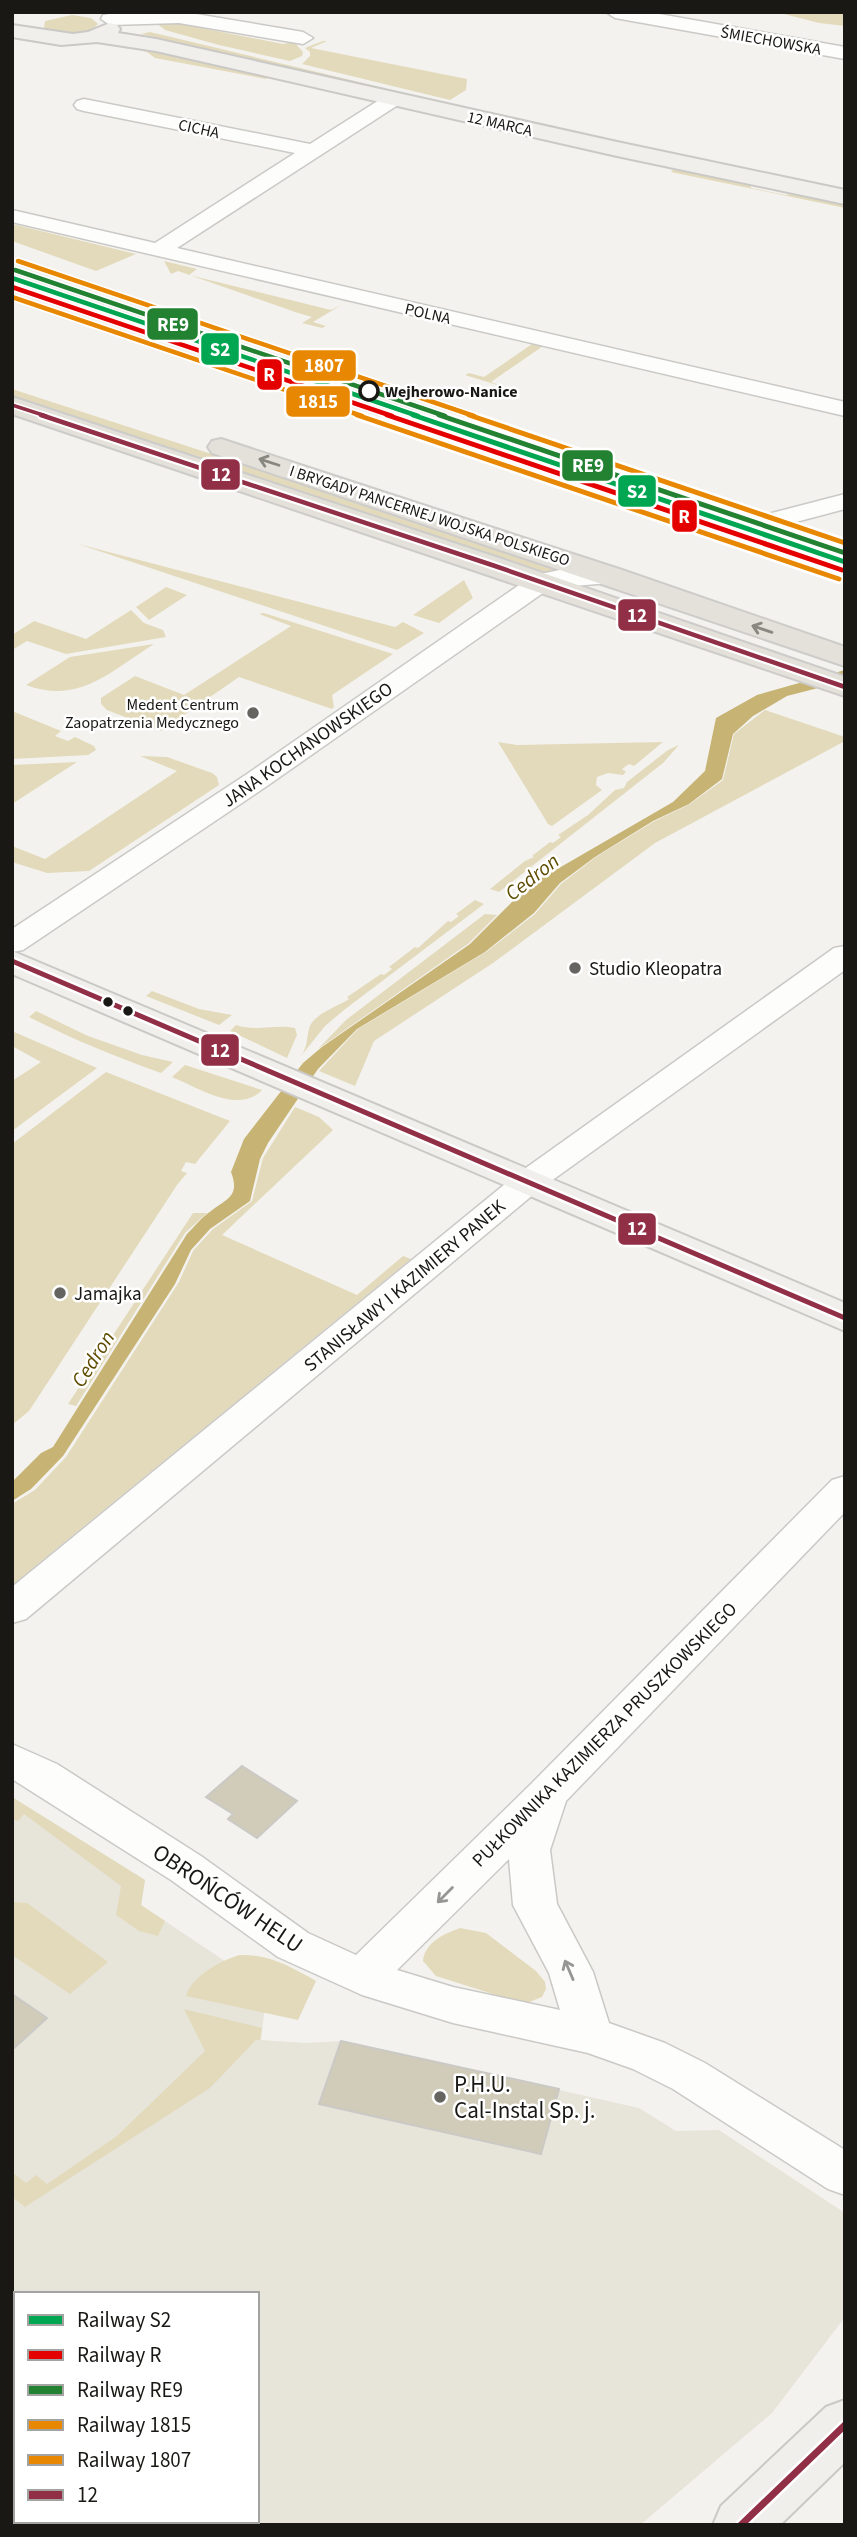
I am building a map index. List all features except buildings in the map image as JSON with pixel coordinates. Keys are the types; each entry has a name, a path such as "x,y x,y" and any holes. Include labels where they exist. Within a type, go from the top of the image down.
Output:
{"main road":[{"name":"I BRYGADY PANCERNEJ WOJSKA POLSKIEGO","path":"12,381 185,435 612,576 836,654"},
{"name":"I BRYGADY PANCERNEJ WOJSKA POLSKIEGO","path":"12,405 845,687"}],"street":[{"name":"ŚMIECHOWSKA","path":"615,12 653,16 845,53"},
{"path":"102,24 143,16 179,17 303,38"},
{"name":"12 MARCA","path":"26,25 57,40 102,24 156,45 845,197"},
{"path":"159,250 394,99"},
{"name":"CICHA","path":"84,105 314,151"},
{"name":"POLNA","path":"12,216 845,409"},
{"path":"777,519 845,501"},
{"name":"JANA KOCHANOWSKIEGO","path":"12,943 257,780 541,582 564,577 612,576"},
{"name":"STANISŁAWY I KAZIMIERY PANEK","path":"12,1609 528,1182 845,955"},
{"path":"12,961 845,1318"},
{"name":"PUŁKOWNIKA KAZIMIERZA PRUSZKOWSKIEGO","path":"362,1977 546,1795 845,1489"},
{"name":"OBROŃCÓW HELU","path":"27,1767 186,1868 293,1945 362,1977 453,2005 590,2035 649,2056 689,2076 845,2175"},
{"path":"546,1795 529,1850 535,1905 571,1972 590,2035"},
{"path":"741,2525 845,2425"}],"shaded area":[{"path":"776,12 845,12 845,26 819,23"},
{"path":"72,15 91,18 98,24 87,32 72,35 44,28 45,21"},
{"path":"151,19 196,23 191,26 283,44 294,42 303,52 302,56 290,61 165,30"},
{"path":"150,32 384,88 381,90 141,34"},
{"path":"327,41 311,48 467,79 466,90 450,100 302,64 310,56 310,52 305,48"},
{"path":"120,45 163,51 270,77 266,79 155,58 147,52"},
{"path":"675,168 751,184 751,188 786,195 793,193 845,204 845,208 671,172"},
{"path":"12,224 136,254 96,271 12,241"},
{"path":"164,261 197,269 189,275 178,271 171,274"},
{"path":"12,267 845,548 845,566 12,281"},
{"path":"190,275 331,310 343,304 313,322 326,326 322,328 302,323 312,317"},
{"path":"535,342 546,344 491,382 504,387 465,375 469,373 484,377"},
{"path":"12,389 565,569 543,574 12,399"},
{"path":"78,544 395,627 403,622 424,633 397,650"},
{"path":"464,580 473,598 439,623 413,615"},
{"path":"166,587 187,595 149,620 136,607"},
{"path":"131,610 144,623 163,630 166,637 66,654 27,641 12,650 12,635 34,621 86,639"},
{"path":"264,613 393,654 332,695 332,709 239,677 161,731 107,710 101,704 101,698 135,676 184,695 291,626 259,614"},
{"path":"154,644 109,674 78,688 62,691 26,685 70,657"},
{"path":"845,670 845,681 787,696 753,716 733,734 722,779 689,804 653,821 595,857 560,883 534,913 485,952 357,1029 318,1069 268,1143 260,1159 250,1201 210,1229 191,1250 175,1284 63,1456 31,1489 12,1501 12,1482 41,1453 53,1447 187,1234 231,1196 234,1186 231,1172 244,1139 303,1063 470,944 528,886 673,802 705,771 716,718 757,695"},
{"path":"765,710 845,737 845,741 655,843 493,963 374,1041 355,1086 319,1071 358,1029 486,952 535,914 561,884 596,857 653,822 690,804 723,780 734,734"},
{"path":"12,711 61,731 55,736 68,741 75,737 94,746 96,750 88,755 12,759"},
{"path":"498,742 517,745 663,742 634,766 629,764 622,769 626,772 623,775 608,773 597,777 596,785 602,790 552,826 548,824"},
{"path":"679,745 663,763 499,892 490,889 550,842 553,843 561,837 558,835 588,815 615,790 624,788 627,782 668,750"},
{"path":"140,756 167,757 212,773 217,777 219,785 89,871 47,873 12,862 12,846 45,859 177,771"},
{"path":"77,762 12,804 12,765"},
{"path":"475,900 484,904 344,1010 325,1026 301,1056 315,1019 349,999 347,997 381,974 384,975 392,969 389,967 415,947 418,948"},
{"path":"485,914 497,915 469,943 318,1049 346,1020"},
{"path":"152,991 199,1009 232,1015 219,1025 146,996"},
{"path":"36,1011 88,1036 142,1055 173,1062 161,1073 144,1067 29,1017"},
{"path":"236,1025 251,1028 295,1028 297,1035 287,1058 230,1031"},
{"path":"12,1031 97,1068 12,1131 12,1081 41,1062 12,1046"},
{"path":"185,1065 262,1090 253,1097 242,1100 218,1097 172,1077"},
{"name":"Jamajka","path":"106,1072 230,1121 195,1164 186,1162 181,1171 187,1173 29,1411 12,1425 12,1144"},
{"path":"295,1107 319,1117 333,1130 222,1235 357,1295 403,1256 411,1259 12,1585 12,1504 35,1490 66,1457 179,1282 193,1251 213,1229 252,1201 263,1158"},
{"path":"193,1213 207,1213 185,1233 76,1406 68,1404"},
{"path":"12,1797 145,1880 141,1905 267,1989 261,2040 306,2043 341,2041 639,2108 676,2131 719,2130 845,2213 845,2317 772,2413 640,2525 12,2525"},
{"path":"12,1797 145,1880 141,1905 165,1921 158,1936 139,1931 116,1915 121,1886 24,1814 18,1821 12,1819"},
{"path":"12,1902 27,1903 108,1962 70,1994 12,1955"},
{"path":"460,1928 486,1933 536,1971 545,1982 546,1989 542,1997 524,2004 436,1976 423,1961 427,1949 436,1940"},
{"path":"240,1955 270,1959 316,1981 298,2020 186,1996 200,1976 224,1961"},
{"path":"184,2009 262,2028 260,2040 256,2040 210,2088 25,2207 12,2197 12,2172 26,2183 36,2175 47,2184 117,2136 205,2051"}],"rail line":[{"name":"1807","path":"18,261 845,543"},
{"name":"RE9","path":"15,270 845,553"},
{"name":"S2","path":"12,278 845,562"},
{"name":"R","path":"12,287 842,570"},
{"name":"1815","path":"12,297 839,579"}],"transit line":[{"name":"12","path":"12,405 492,565 845,687"},
{"name":"12","path":"12,961 845,1318"},
{"name":"12","path":"741,2525 845,2425"}],"place":[{"name":"Wejherowo-Nanice","path":"369,391"},
{"name":"Medent Centrum Zaopatrzenia Medycznego","path":"253,713"},
{"name":"Studio Kleopatra","path":"575,968"},
{"name":"Jamajka","path":"60,1293"},
{"name":"P.H.U. Cal-Instal Sp. j.","path":"440,2097"}],"water label":[{"name":"Cedron","path":"532,877"},
{"name":"Cedron","path":"93,1359"}]}
